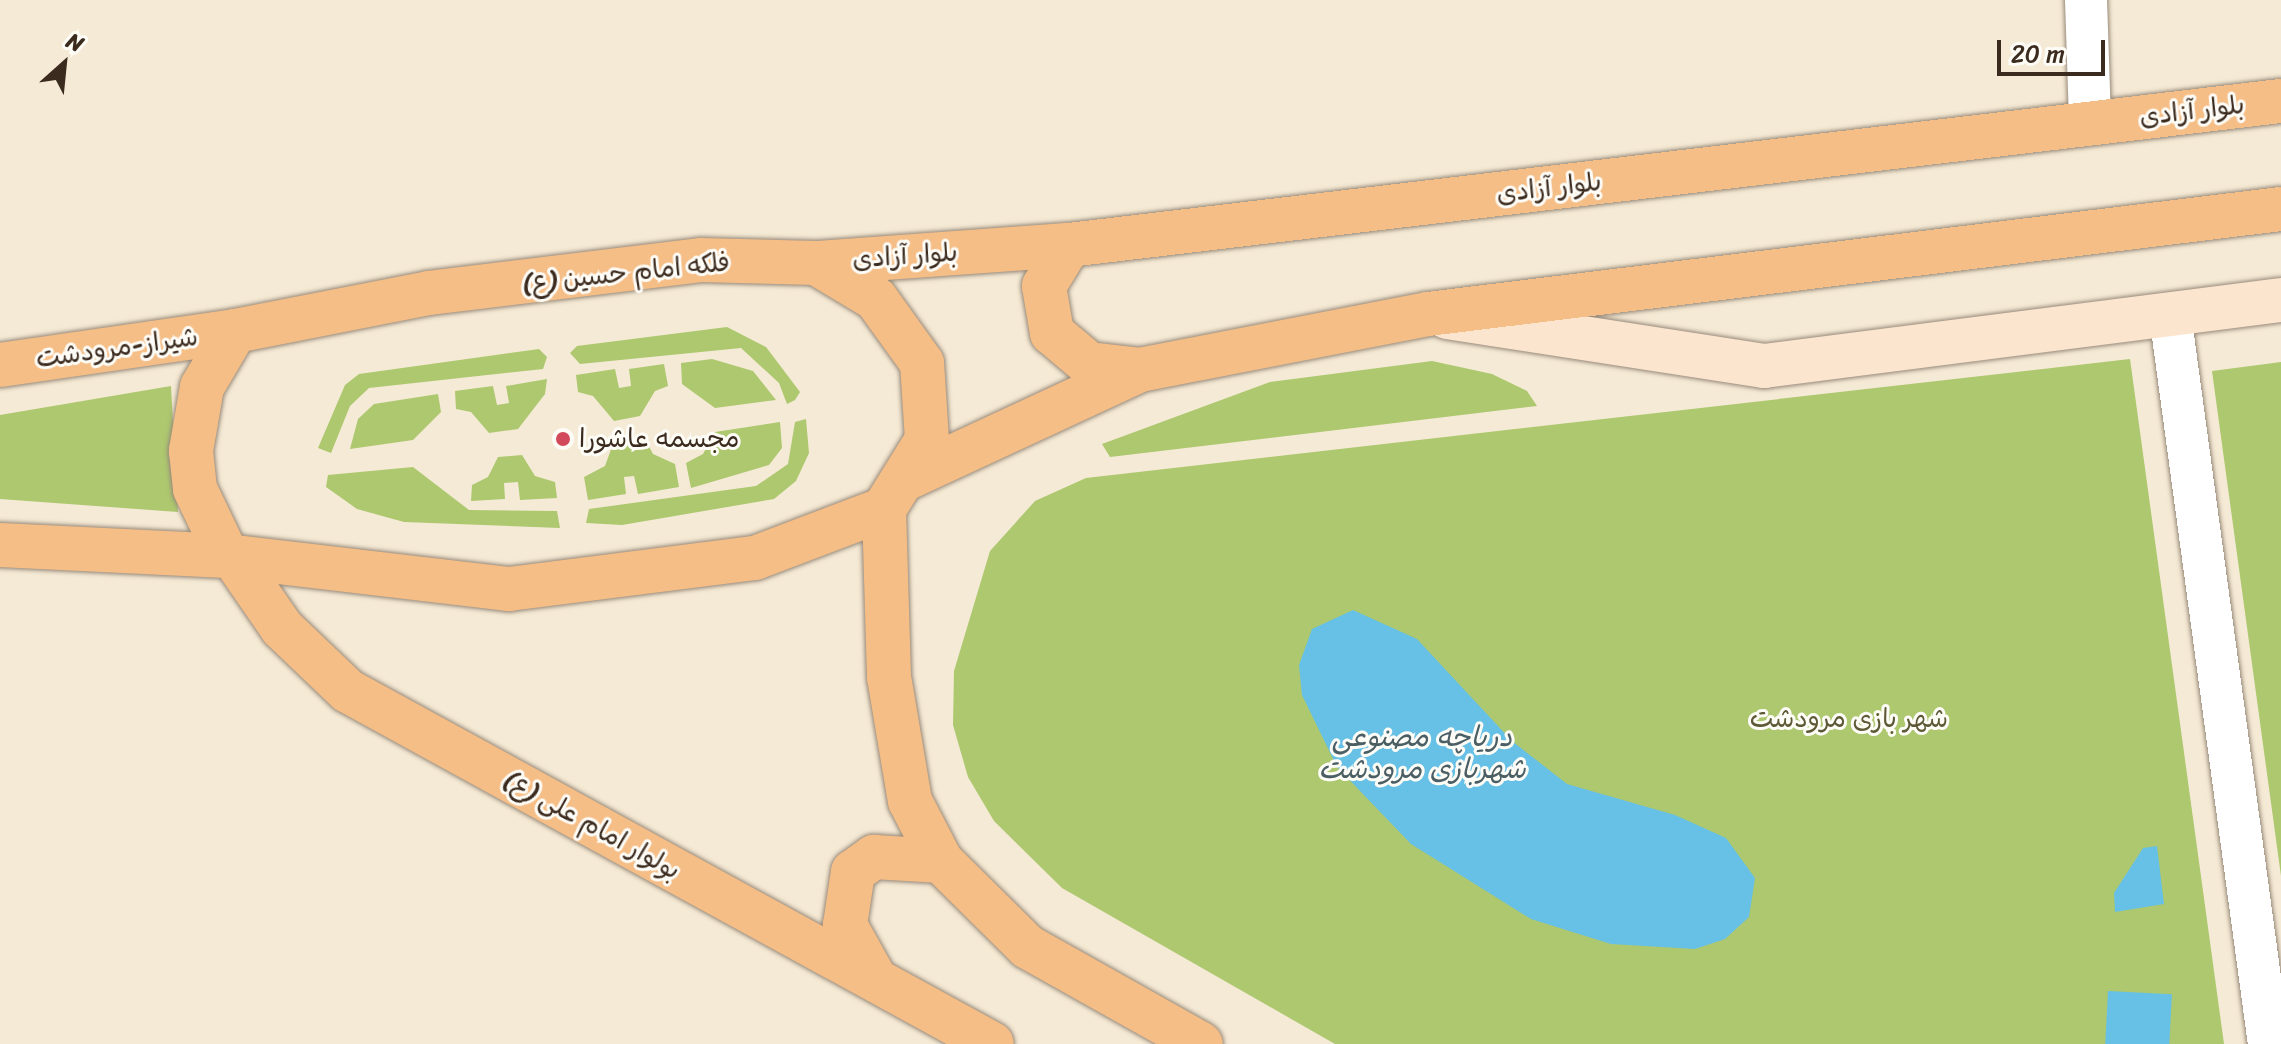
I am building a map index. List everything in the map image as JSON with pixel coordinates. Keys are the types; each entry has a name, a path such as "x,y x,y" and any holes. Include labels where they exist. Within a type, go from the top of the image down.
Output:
{"main road":[{"name":"بلوار آزادی","path":"816,263 1069,245 2281,101"},
{"path":"0,545 230,557 509,589 755,558 894,494 1140,370 1428,314 2281,209"},
{"path":"1069,245 1044,286 1052,333 1089,364 1140,370"},
{"name":"فلکه امام حسین (ع)","path":"235,331 429,293 701,260 816,263 876,299 922,363 927,440 894,494"},
{"path":"1428,314 1764,366 2281,300"},
{"path":"230,557 195,489 191,451 202,387 235,331"},
{"name":"شیراز-مرودشت","path":"0,365 235,331"},
{"path":"894,494 889,677 910,801 941,861 1028,947 1201,1044"},
{"name":"بولوار امام علی (ع)","path":"230,557 282,628 348,691 992,1044"},
{"path":"875,979 845,925 853,872 874,857 941,861"}],"street":[{"path":"2086,0 2090,123"},
{"path":"2170,314 2269,1044"}],"green space":[{"path":"727,327 766,347 800,392 795,400 787,404 779,383 741,348 580,364 570,353 577,346"},
{"path":"539,349 547,357 543,369 369,388 350,406 331,453 318,448 345,385 359,374"},
{"path":"712,359 753,371 776,400 715,408 682,384 681,363"},
{"name":"شهر بازی مرودشت","path":"2130,359 2224,1044 1335,1044 1062,888 994,821 968,777 953,725 954,671 990,551 1035,501 1086,478"},
{"path":"1432,361 1492,374 1527,391 1537,406 1110,457 1102,444 1270,382"},
{"path":"2281,362 2281,876 2212,371"},
{"path":"664,364 668,386 655,391 640,416 614,421 593,396 578,392 576,375 615,369 619,388 631,386 629,369"},
{"path":"547,379 545,394 518,429 489,433 471,412 456,409 455,391 493,386 497,405 509,403 506,386"},
{"path":"171,386 178,512 0,499 0,415"},
{"path":"438,394 441,412 413,440 350,449 358,419 374,404"},
{"path":"806,419 809,453 796,481 774,499 622,525 586,523 589,509 756,486 788,464 795,422"},
{"path":"780,422 782,448 769,465 691,488 686,463 703,454 715,432"},
{"path":"645,439 653,454 675,464 679,487 638,494 634,476 624,477 626,494 588,500 584,477 605,466 613,444"},
{"path":"522,455 535,476 555,482 557,498 520,500 518,482 504,483 505,499 471,501 472,485 488,477 498,457"},
{"path":"413,467 469,510 557,511 560,528 404,522 357,509 326,487 328,475"}],"water":[{"name":"دریاچه مصنوعی شهربازی مرودشت","path":"1353,610 1417,639 1512,741 1567,784 1675,815 1726,838 1755,878 1749,917 1725,939 1695,949 1611,944 1531,919 1411,844 1337,767 1302,695 1299,665 1312,629"},
{"path":"2157,846 2164,904 2115,912 2114,893 2143,848"},
{"path":"2108,991 2172,994 2169,1044 2105,1044"}],"place":[{"name":"مجسمه عاشورا","path":"563,439"}]}
